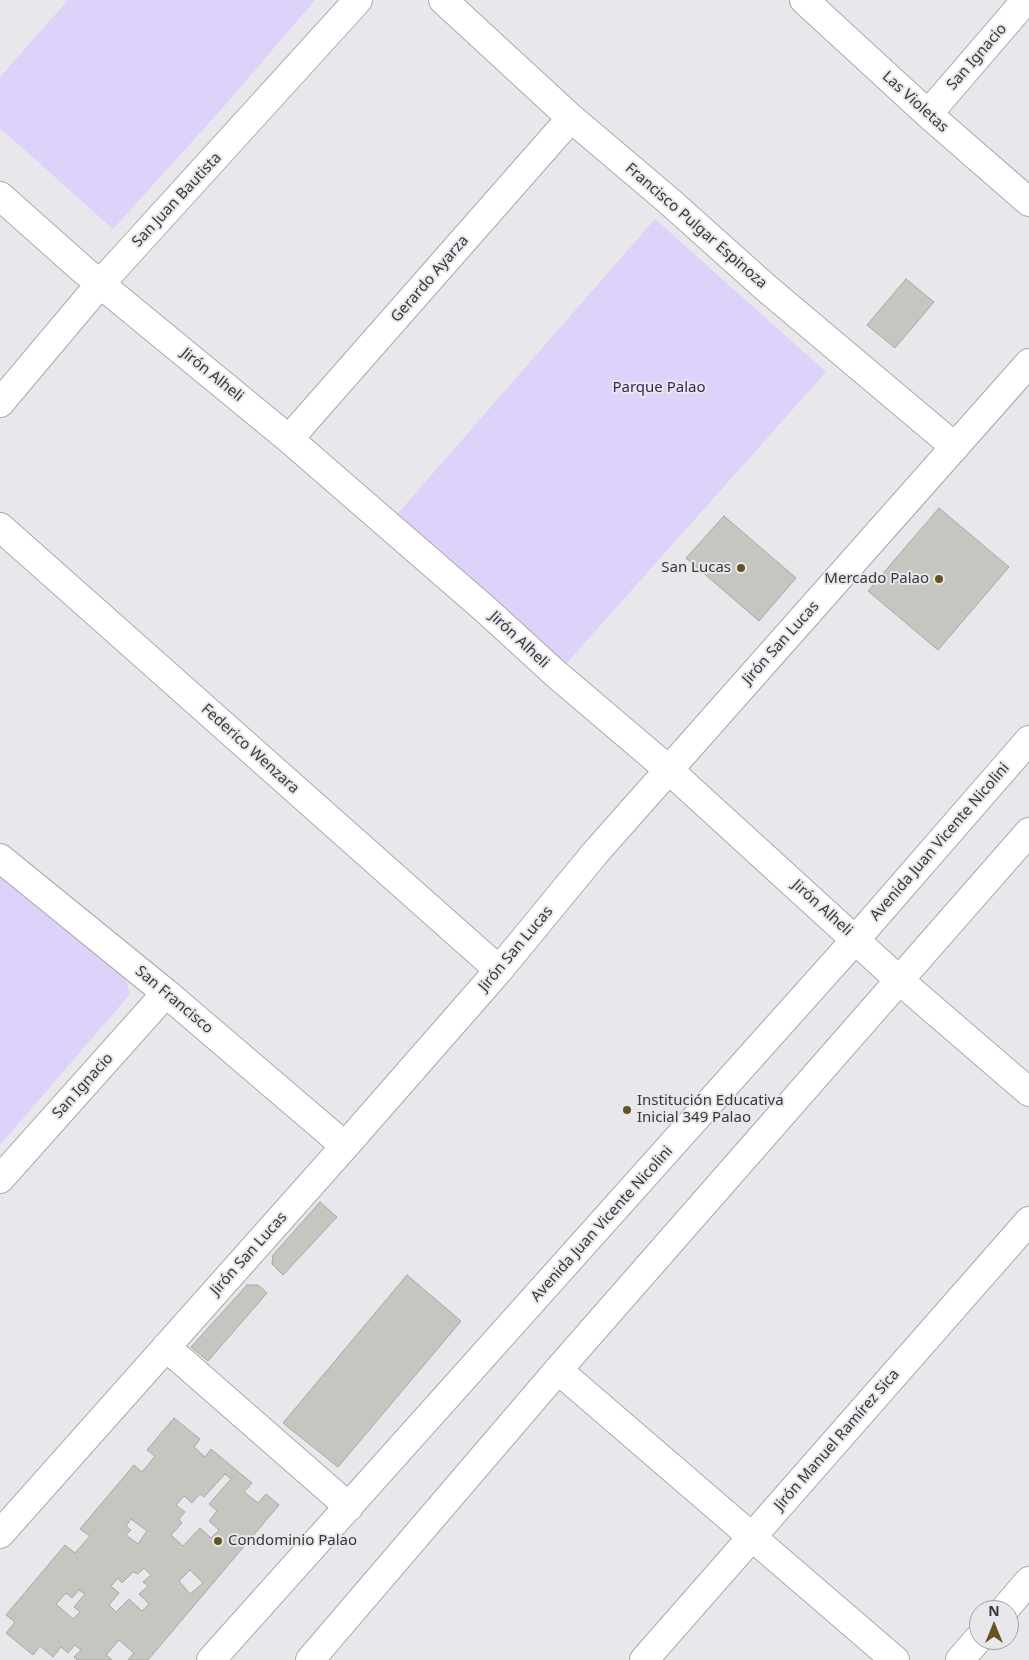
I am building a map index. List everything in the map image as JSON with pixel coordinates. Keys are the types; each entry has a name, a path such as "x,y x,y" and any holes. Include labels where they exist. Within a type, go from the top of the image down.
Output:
{"street":[{"name":"San Juan Bautista","path":"0,403 100,284 358,0"},
{"name":"Francisco Pulgar Espinoza","path":"443,0 571,118 669,201 765,287 955,447"},
{"name":"Las Violetas","path":"804,0 928,114 1029,202"},
{"name":"San Ignacio","path":"928,114 1026,0"},
{"name":"Gerardo Ayarza","path":"289,439 571,118"},
{"name":"Jirón Alheli","path":"0,196 100,284 289,439 669,770 899,980 1029,1092"},
{"name":"Jirón San Lucas","path":"0,1534 345,1146 499,970 596,852 1029,363"},
{"name":"Federico Wenzara","path":"0,527 499,970"},
{"name":"Avenida Juan Vicente Nicolini","path":"211,1660 856,939 1029,740"},
{"path":"310,1660 558,1370 1029,832"},
{"name":"San Francisco","path":"0,858 166,992 345,1146"},
{"name":"San Ignacio","path":"0,1179 166,992"},
{"name":"Jirón Manuel Ramírez Sica","path":"644,1660 1029,1221"},
{"path":"166,1347 349,1507"},
{"path":"558,1370 895,1660"},
{"path":"1013,1600 1029,1581"},
{"path":"960,1660 969,1650"}],"green space":[{"path":"68,0 315,0 227,103 113,229 0,128 0,77"},
{"name":"Parque Palao","path":"655,219 826,372 564,666 393,519"},
{"path":"0,868 124,974 130,994 0,1145"}],"building":[{"path":"906,279 934,302 895,348 867,325"},
{"name":"Mercado Palao","path":"939,508 1009,567 938,650 868,591"},
{"name":"San Lucas","path":"724,516 796,578 759,621 686,558"},
{"path":"320,1202 337,1217 283,1275 272,1264 273,1255"},
{"path":"407,1275 461,1321 338,1467 283,1423"},
{"path":"247,1285 258,1285 267,1293 208,1361 191,1347"},
{"name":"Condominio Palao","path":"174,1418 200,1439 194,1447 205,1457 211,1449 252,1483 244,1492 258,1503 266,1494 279,1505 148,1660 128,1660 134,1653 119,1640 106,1655 112,1660 77,1660 74,1657 81,1650 75,1645 68,1653 61,1647 53,1657 40,1646 33,1655 6,1633 15,1622 6,1615 65,1545 75,1553 90,1536 80,1529 134,1465 142,1472 155,1456 147,1450","holes":["225,1474 231,1479 209,1504 217,1511 209,1521 219,1530 211,1538 200,1528 183,1546 171,1535 182,1523 179,1519 185,1512 176,1505 184,1496 192,1503 200,1494 204,1497","131,1519 147,1531 138,1544 126,1535 131,1530 126,1526","144,1568 151,1575 143,1582 148,1586 139,1594 149,1604 142,1611 129,1599 116,1612 109,1605 119,1593 111,1586 118,1578 122,1583 133,1572 138,1574","190,1570 203,1583 190,1594 179,1581","79,1590 85,1594 74,1607 80,1612 73,1619 56,1604 66,1593 72,1598"]}],"place":[{"name":"San Lucas","path":"741,568"},
{"name":"Mercado Palao","path":"939,579"},
{"name":"Institución Educativa Inicial 349 Palao","path":"627,1110"},
{"name":"Condominio Palao","path":"218,1541"}]}
